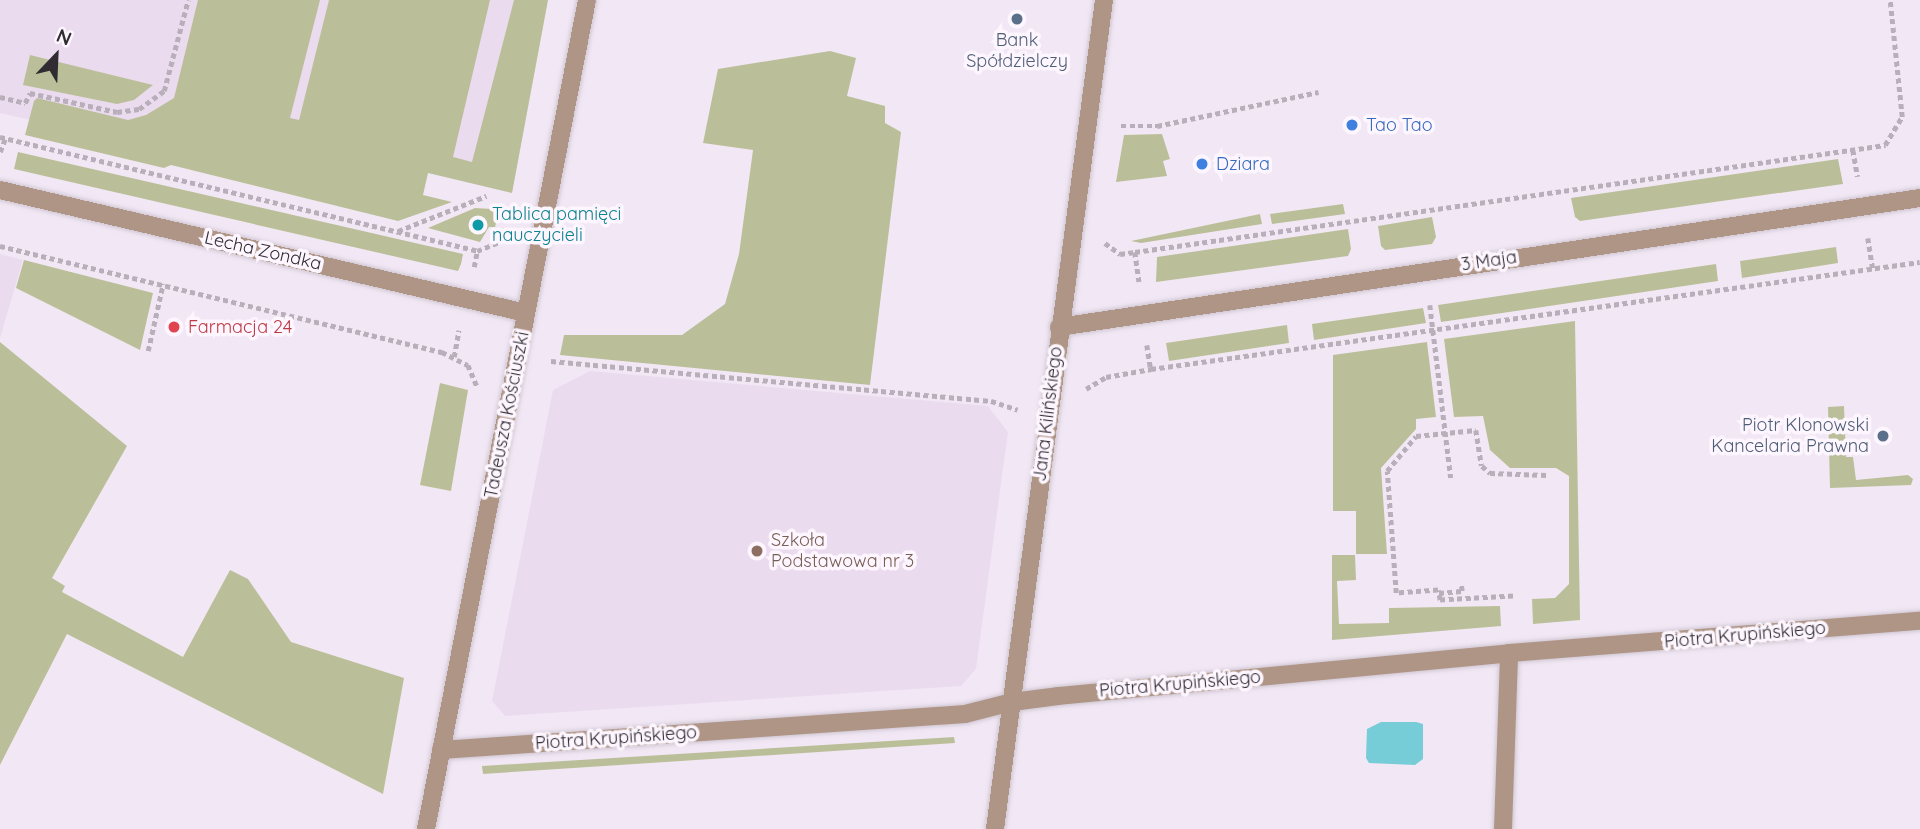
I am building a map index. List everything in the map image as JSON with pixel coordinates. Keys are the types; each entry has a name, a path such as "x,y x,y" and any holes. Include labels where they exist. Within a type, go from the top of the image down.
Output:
{"street":[{"name":"Tadeusza Kościuszki","path":"426,829 587,0"},
{"name":"Jana Kilińskiego","path":"995,829 1104,0"},
{"name":"Lecha Zondka","path":"0,190 526,313"},
{"name":"3 Maja","path":"1059,327 1920,198"},
{"name":"Piotra Krupińskiego","path":"441,750 965,714 1012,702 1509,653 1920,621"},
{"path":"1503,829 1509,653"}],"path":[{"path":"0,97 26,103 30,93 117,112 139,109 163,92 188,0"},
{"path":"1102,234 1106,245 1120,254 1885,145 1902,117 1890,0"},
{"path":"1118,113 1117,125 1157,126 1318,92"},
{"path":"0,152 3,138 477,251 499,242 509,230"},
{"path":"1853,150 1859,183"},
{"path":"398,231 486,196"},
{"path":"1867,230 1873,269"},
{"path":"0,246 442,352"},
{"path":"474,269 477,251"},
{"path":"1135,252 1140,287"},
{"path":"1106,377 1920,262"},
{"path":"148,351 163,285"},
{"path":"1429,300 1451,478"},
{"path":"454,357 460,326"},
{"path":"1146,334 1151,369"},
{"path":"550,360 991,401 1029,412"},
{"path":"1018,424 1020,411"},
{"path":"1461,585 1462,591 1396,593 1387,471 1416,436 1476,430 1482,466 1490,473 1547,475"},
{"path":"1439,593 1440,600 1513,596"}],"shaded area":[{"path":"0,0 548,0 512,193 342,151 332,190 0,113"},
{"path":"0,254 23,260 0,338"},
{"name":"Szkoła Podstawowa nr 3","path":"590,371 988,406 1008,432 976,669 961,686 505,716 492,701 553,390"}],"green space":[{"path":"198,0 320,0 290,118 299,120 329,0 490,0 453,157 472,162 514,0 548,0 512,193 428,173 423,195 452,202 398,221 171,165 164,168 25,135 37,98 128,120 146,115 174,98"},
{"path":"830,51 856,58 847,96 885,106 885,123 901,132 870,385 560,355 564,335 682,335 725,304 739,254 753,150 703,143 718,69"},
{"path":"30,55 153,85 134,100 117,104 23,85"},
{"path":"1162,134 1170,159 1163,161 1167,176 1116,182 1124,135"},
{"path":"18,152 463,254 461,264 458,271 14,169"},
{"path":"1838,159 1843,184 1580,221 1575,217 1571,198"},
{"path":"1343,204 1345,214 1272,224 1270,214"},
{"path":"475,208 492,209 498,216 495,227 489,227 480,242 428,228"},
{"path":"1260,214 1262,224 1141,243 1131,241"},
{"path":"1432,217 1436,237 1432,244 1385,250 1381,246 1378,226"},
{"path":"1348,229 1351,249 1348,256 1156,282 1157,257"},
{"path":"1836,247 1838,263 1742,278 1740,261"},
{"path":"24,260 153,293 140,350 16,288"},
{"path":"1716,264 1718,281 1441,322 1438,305"},
{"path":"1423,308 1426,323 1314,340 1312,324"},
{"path":"1575,321 1580,620 1533,624 1532,599 1555,598 1569,584 1569,476 1556,468 1510,468 1490,450 1483,416 1454,417 1444,339"},
{"path":"1287,325 1289,343 1169,361 1166,343"},
{"path":"0,342 127,446 52,578 65,586 62,592 183,657 230,570 248,579 291,642 404,678 383,794 67,634 0,765"},
{"path":"1427,342 1436,417 1416,419 1416,429 1381,468 1387,554 1356,554 1356,511 1333,511 1333,355"},
{"path":"440,383 468,390 451,491 420,485"},
{"path":"1844,406 1846,457 1853,457 1856,480 1908,475 1913,479 1911,485 1830,488 1828,407"},
{"path":"1332,555 1355,555 1356,580 1337,581 1339,624 1389,623 1389,608 1500,606 1501,626 1332,640"},
{"path":"954,737 955,743 483,774 482,766"}],"water":[{"path":"1381,722 1423,724 1423,759 1415,765 1369,763 1366,758 1367,729"}],"place":[{"name":"Bank Spółdzielczy","path":"1017,19"},
{"name":"Tao Tao","path":"1352,125"},
{"name":"Dziara","path":"1202,164"},
{"name":"Tablica pamięci nauczycieli","path":"478,225"},
{"name":"Farmacja 24","path":"174,327"},
{"name":"Piotr Klonowski Kancelaria Prawna","path":"1883,436"},
{"name":"Szkoła Podstawowa nr 3","path":"757,551"}]}
